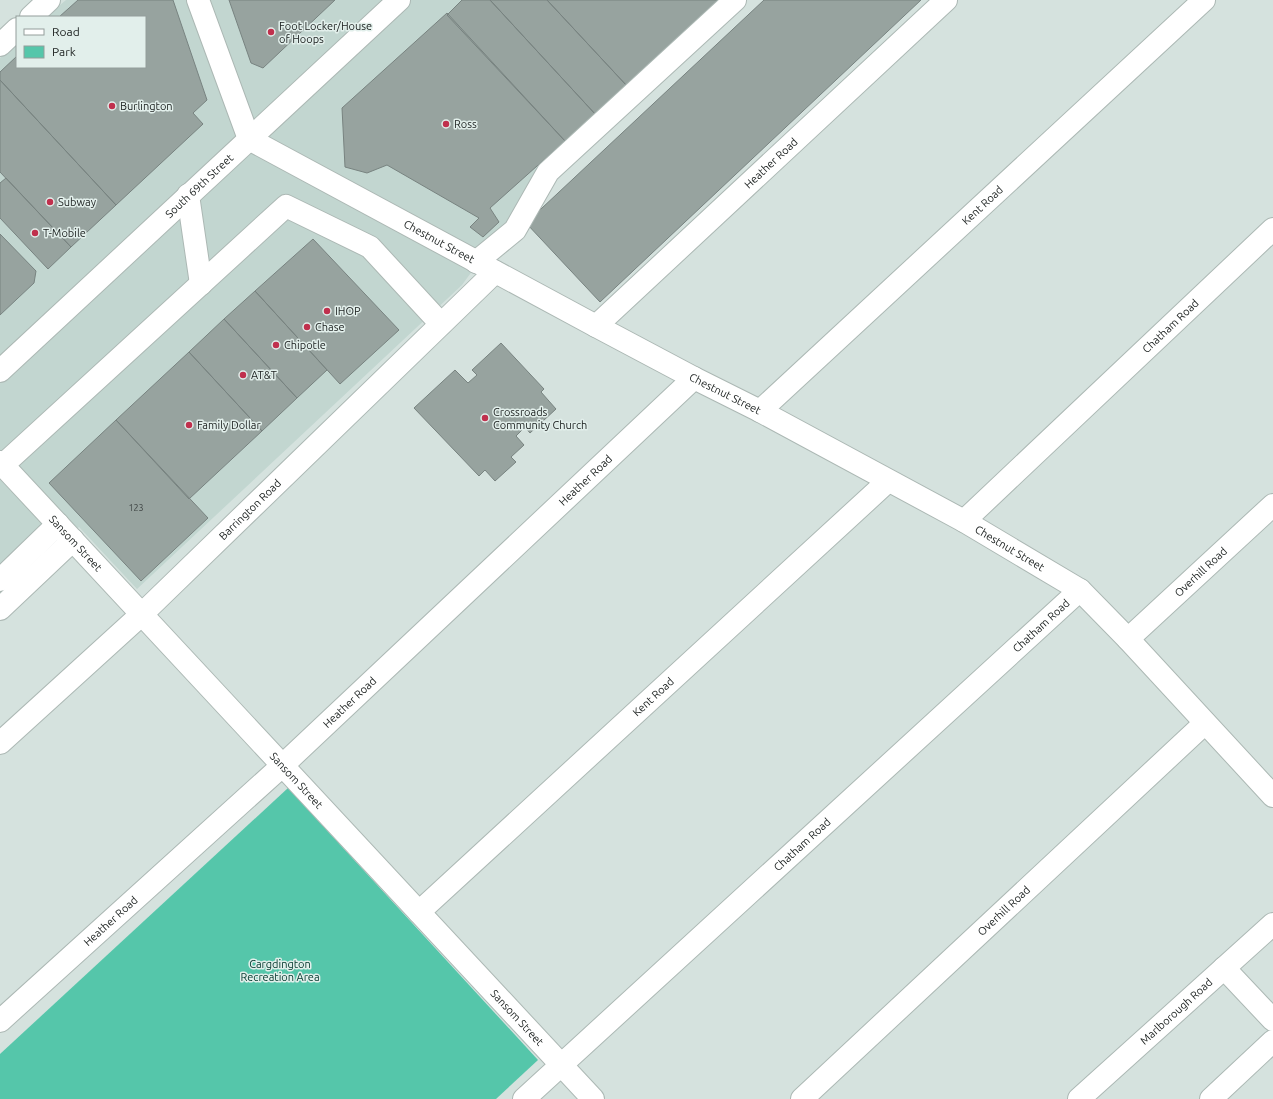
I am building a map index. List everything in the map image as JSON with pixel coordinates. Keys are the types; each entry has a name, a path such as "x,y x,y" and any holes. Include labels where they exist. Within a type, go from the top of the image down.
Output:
{"street":[{"path":"32,16 50,0"},
{"path":"198,0 249,139"},
{"name":"South 69th Street","path":"0,371 399,0"},
{"name":"Barrington Road","path":"0,743 142,614 441,324 515,230 548,172 736,0"},
{"name":"Heather Road","path":"596,326 946,0"},
{"name":"Kent Road","path":"760,410 1204,0"},
{"path":"0,45 16,30"},
{"name":"Chestnut Street","path":"249,139 694,378 760,410 964,521 1080,590 1128,639 1273,796"},
{"path":"188,195 201,284"},
{"path":"2,463 286,206 370,247 441,324"},
{"name":"Chatham Road","path":"964,521 1273,229"},
{"name":"Heather Road","path":"0,1022 283,766 694,378"},
{"name":"Sansom Street","path":"2,463 593,1099"},
{"name":"Kent Road","path":"419,912 888,481"},
{"name":"Overhill Road","path":"1128,639 1273,505"},
{"path":"0,580 58,524"},
{"path":"0,609 73,540"},
{"name":"Chatham Road","path":"524,1099 1080,590"},
{"name":"Overhill Road","path":"802,1099 1205,722"},
{"name":"Marlborough Road","path":"1079,1099 1273,924"},
{"path":"1224,968 1273,1020"},
{"path":"1211,1099 1273,1041"}],"shaded area":[{"path":"66,0 727,0 537,200 497,237 462,285 137,589 79,527 0,600 0,58 16,44 16,68 146,68 146,16 47,16"}],"green space":[{"name":"Cargdington Recreation Area","path":"288,788 538,1060 496,1099 0,1099 0,1054"}],"building":[{"name":"Burlington","path":"78,0 173,0 207,100 193,113 203,124 116,205 0,80 0,72 16,57 16,68 146,68 146,16 60,16"},
{"name":"Foot Locker/House of Hoops","path":"229,0 335,0 263,68 251,63"},
{"path":"462,0 490,0 596,115 565,141 447,15"},
{"path":"490,0 547,0 627,86 596,115"},
{"path":"547,0 719,0 627,86"},
{"path":"764,0 921,0 600,302 526,223"},
{"name":"Ross","path":"447,13 565,141 490,208 499,222 483,237 470,227 479,218 387,165 367,173 345,167 342,108"},
{"path":"0,80 116,205 71,247 0,172"},
{"name":"T-Mobile","path":"6,178 71,247 48,269 0,218 0,183"},
{"path":"0,234 36,271 34,283 0,315"},
{"name":"IHOP","path":"313,239 399,330 340,384 255,291"},
{"name":"Chipotle","path":"255,291 327,370 297,398 224,319"},
{"name":"AT&T","path":"224,319 297,398 262,431 189,352"},
{"name":"Crossroads Community Church","path":"501,343 544,389 541,392 556,409 530,433 525,427 516,436 524,445 511,457 516,462 495,481 485,470 479,476 414,408 455,370 468,383 477,375 472,370"},
{"name":"Family Dollar","path":"189,352 262,431 189,499 116,420"},
{"path":"116,420 208,518 141,581 49,483"}],"place":[{"name":"Foot Locker/House of Hoops","path":"271,32"},
{"name":"Burlington","path":"112,106"},
{"name":"Ross","path":"446,124"},
{"name":"Subway","path":"50,202"},
{"name":"T-Mobile","path":"35,233"},
{"name":"IHOP","path":"327,311"},
{"name":"Chase","path":"307,327"},
{"name":"Chipotle","path":"276,345"},
{"name":"AT&T","path":"243,375"},
{"name":"Crossroads Community Church","path":"485,418"},
{"name":"Family Dollar","path":"189,425"}]}
